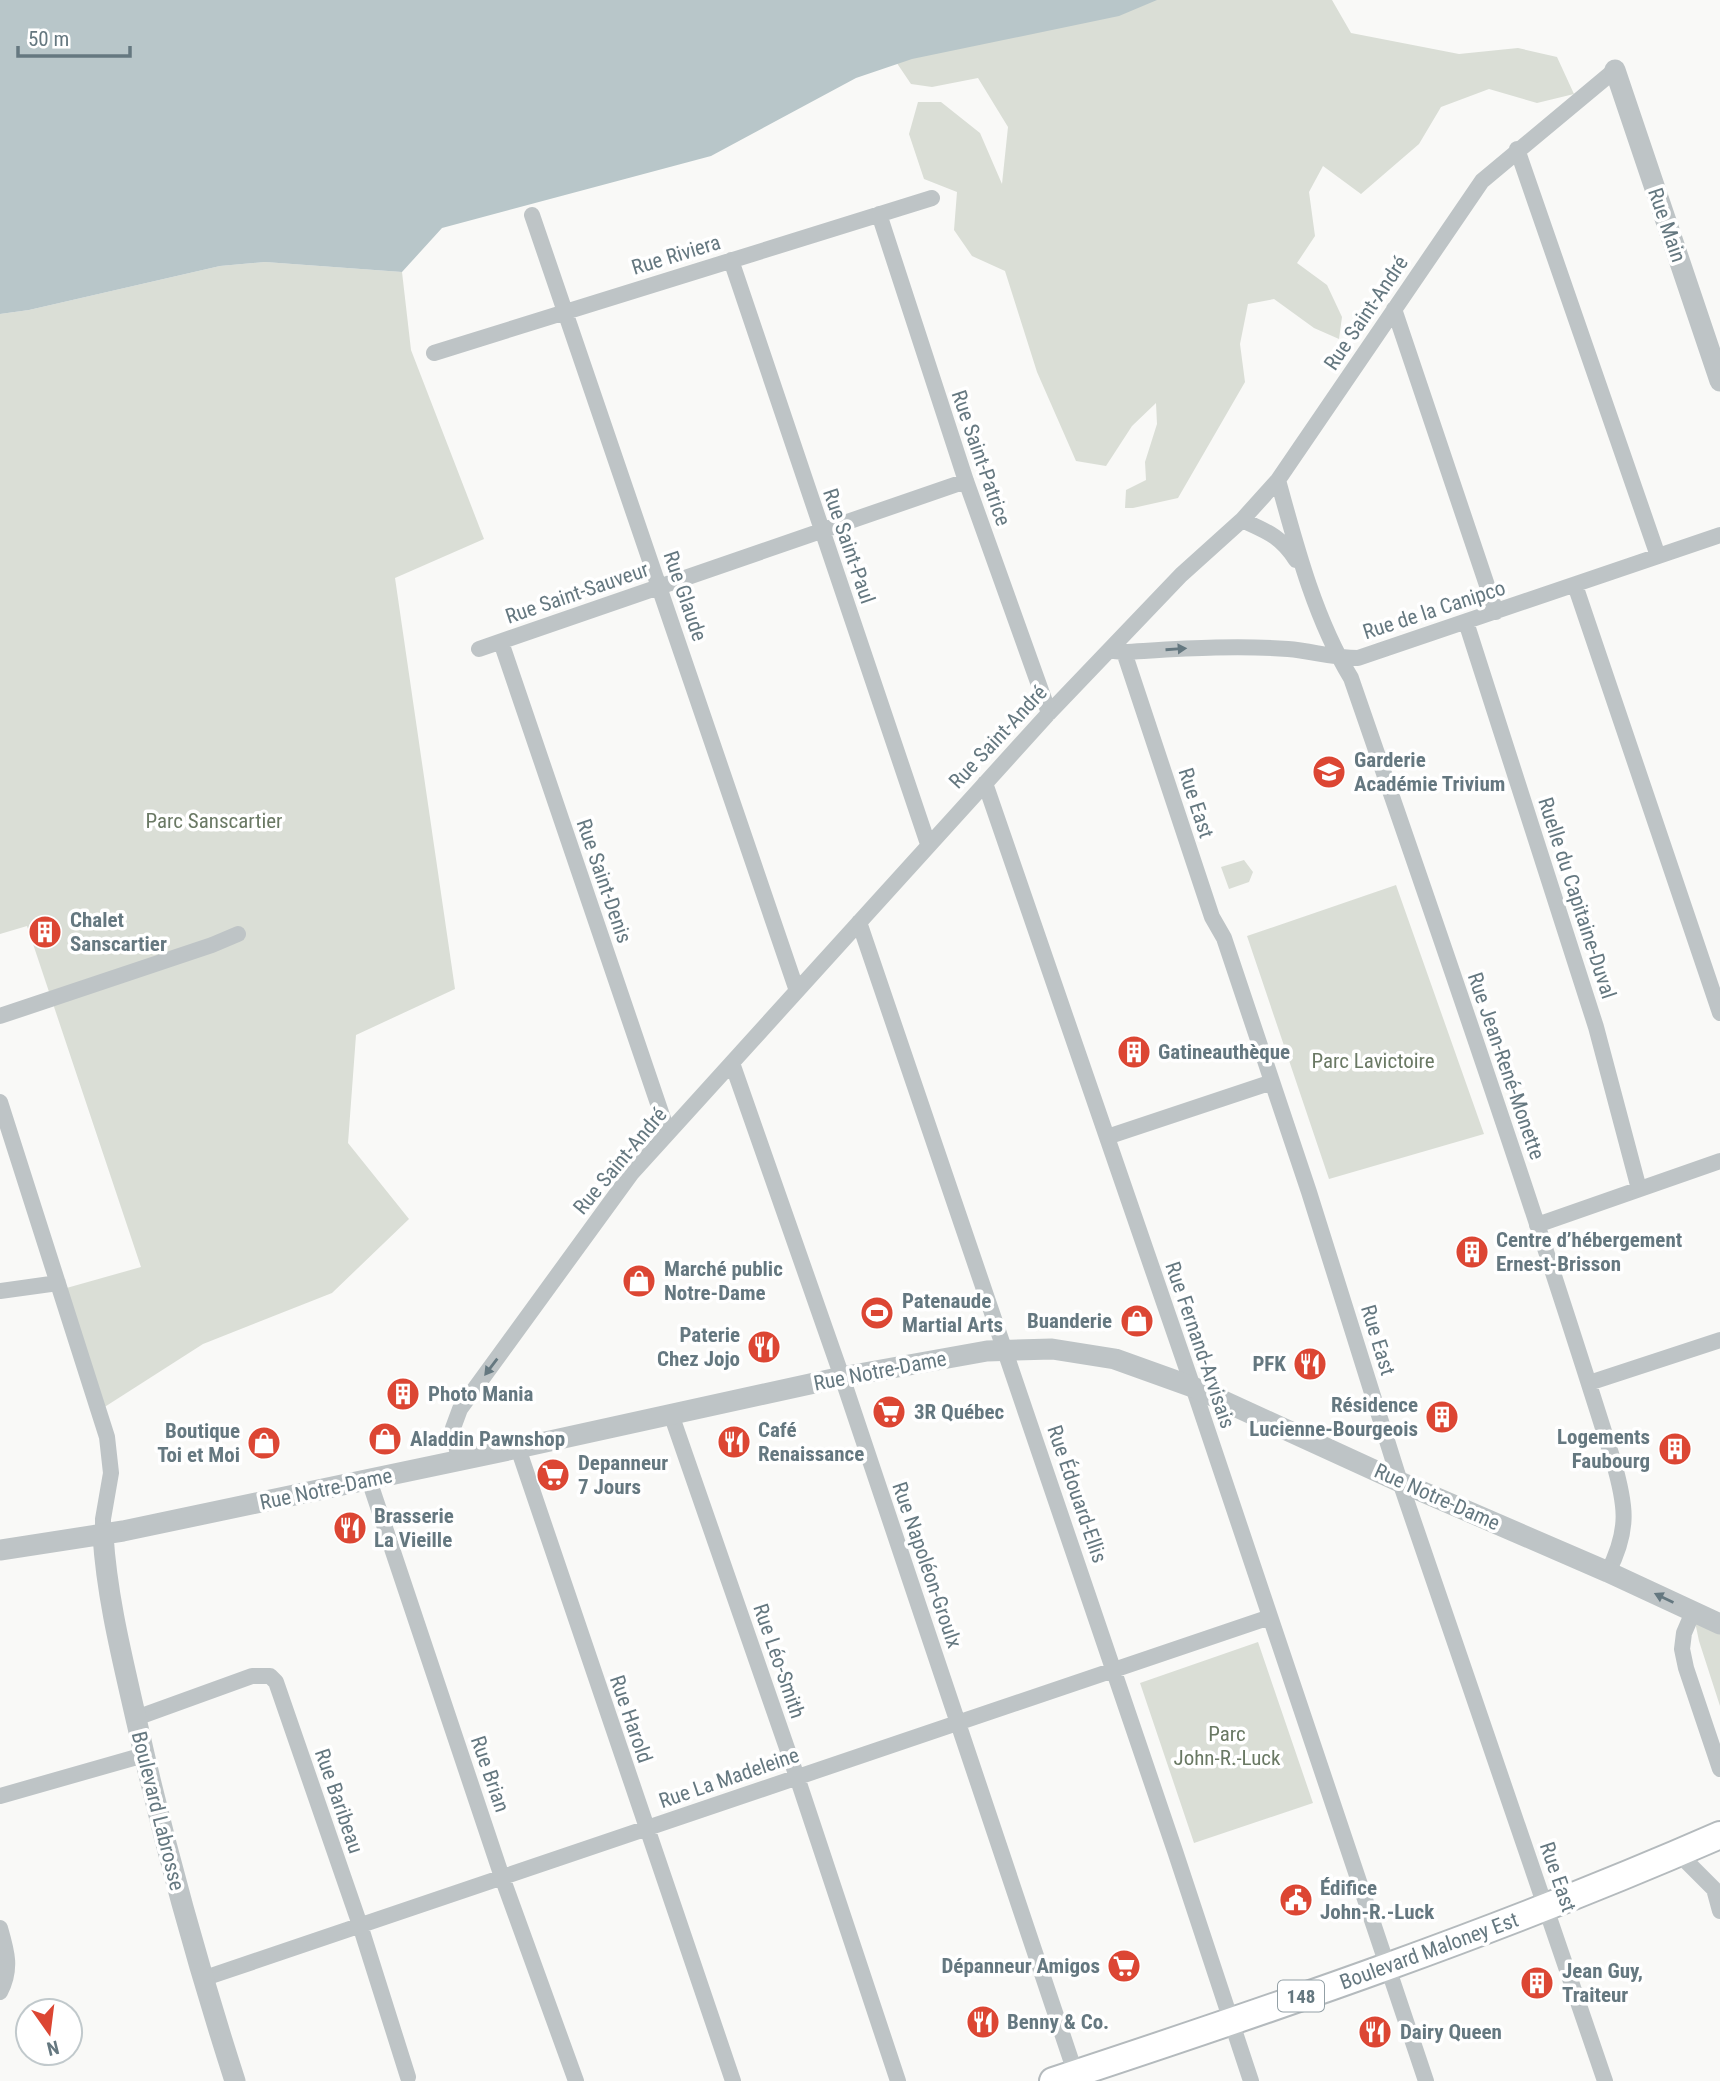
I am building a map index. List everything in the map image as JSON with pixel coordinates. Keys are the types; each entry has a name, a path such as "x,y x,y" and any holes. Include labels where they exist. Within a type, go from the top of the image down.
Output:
{"main road":[{"name":"Boulevard Maloney Est","path":"1069,2079 1547,1908 1720,1835"}],"street":[{"name":"Rue Saint-André","path":"459,1461 453,1428 460,1409 611,1199 1049,712 1116,651 1181,575 1241,520 1278,480 1482,181 1615,69"},
{"name":"Rue Main","path":"1615,69 1720,381"},
{"path":"1517,149 1658,556"},
{"name":"Rue Riviera","path":"434,353 932,198"},
{"name":"Rue Saint-Patrice","path":"879,214 966,481 1049,712"},
{"name":"Rue Glaude","path":"532,215 797,992"},
{"name":"Rue Saint-Paul","path":"730,260 928,844"},
{"path":"1394,309 1496,612"},
{"name":"Rue Jean-René-Monette","path":"1278,480 1308,580 1339,658 1351,678 1589,1383 1625,1510 1619,1549 1608,1572"},
{"name":"Rue Saint-Sauveur","path":"480,649 966,481"},
{"name":"Rue Jean-René-Monette","path":"1241,520 1274,535 1287,546 1308,580"},
{"name":"Rue de la Canipco","path":"1116,651 1221,646 1358,658 1720,535"},
{"path":"1575,585 1720,1013"},
{"name":"Ruelle du Capitaine-Duval","path":"1466,622 1596,1027 1639,1189"},
{"name":"Rue Saint-Denis","path":"501,642 668,1133"},
{"name":"Rue East","path":"1116,651 1212,917 1224,938 1309,1192 1400,1482 1605,2081"},
{"name":"Rue Fernand-Arvisais","path":"985,783 1193,1387 1426,2081"},
{"name":"Rue Édouard-Ellis","path":"859,922 1251,2081"},
{"path":"0,1016 238,934"},
{"name":"Rue Napoléon-Groulx","path":"732,1063 842,1377 958,1723 1069,2079"},
{"path":"1107,1137 1272,1082"},
{"path":"0,1102 107,1437 111,1473 103,1535"},
{"path":"1537,1225 1720,1161"},
{"path":"0,1291 58,1283"},
{"path":"1589,1383 1720,1340"},
{"name":"Rue Notre-Dame","path":"0,1550 103,1535 842,1377 1005,1349 1052,1349 1093,1354 1137,1366 1193,1387 1720,1624"},
{"name":"Rue Léo-Smith","path":"671,1414 797,1777 898,2081"},
{"name":"Rue Harold","path":"518,1448 733,2081"},
{"name":"Rue Brian","path":"369,1480 502,1877 576,2081"},
{"name":"Boulevard Labrosse","path":"103,1535 111,1600 144,1755 183,1913 235,2081"},
{"path":"1693,1612 1684,1633 1682,1649 1720,1769"},
{"name":"Rue La Madeleine","path":"202,1979 1270,1617"},
{"name":"Rue Baribeau","path":"136,1718 252,1676 270,1676 276,1682 360,1925 408,2077"},
{"path":"0,1796 144,1755"},
{"path":"1675,1855 1717,1885 1720,1911"},
{"path":"0,1928 8,1956 8,1973 0,1992"}],"green space":[{"path":"1098,0 1332,0 1351,33 1459,54 1518,48 1557,57 1574,94 1537,103 1489,89 1441,107 1419,144 1361,194 1323,166 1309,192 1315,236 1297,263 1327,285 1342,317 1339,339 1314,328 1274,299 1248,304 1240,344 1245,382 1178,498 1133,508 1125,508 1126,490 1146,480 1145,462 1157,424 1156,403 1132,426 1106,466 1076,461 1037,372 1005,271 972,256 954,230 957,192 924,179 909,134 918,102 941,102 980,133 1002,184 1008,127 978,78 932,87 911,84 886,47"},
{"name":"Parc Sanscartier","path":"265,262 402,272 411,350 484,539 395,578 455,989 356,1035 348,1143 409,1219 332,1293 203,1344 103,1408 63,1289 141,1267 27,926 0,934 0,314 29,310 220,266"},
{"path":"1244,860 1253,872 1249,882 1229,889 1221,867"},
{"name":"Parc Lavictoire","path":"1396,885 1484,1134 1329,1179 1247,936"},
{"path":"1693,1612 1720,1624 1720,1706 1699,1641"},
{"name":"Parc John-R.-Luck","path":"1258,1642 1313,1803 1194,1843 1140,1683"}],"shaded area":[{"path":"0,0 1157,0 1119,16 912,59 856,78 711,156 442,228 402,272 265,262 220,266 29,310 0,314"}],"place":[{"name":"Garderie Académie Trivium","path":"1329,772"},
{"name":"Chalet Sanscartier","path":"45,932"},
{"name":"Gatineauthèque","path":"1134,1052"},
{"name":"Centre d’hébergement Ernest-Brisson","path":"1472,1252"},
{"name":"Marché public Notre-Dame","path":"639,1281"},
{"name":"Patenaude Martial Arts","path":"877,1313"},
{"name":"Buanderie","path":"1137,1321"},
{"name":"Paterie Chez Jojo","path":"764,1347"},
{"name":"PFK","path":"1310,1364"},
{"name":"Photo Mania","path":"403,1394"},
{"name":"3R Québec","path":"889,1412"},
{"name":"Résidence Lucienne-Bourgeois","path":"1442,1417"},
{"name":"Aladdin Pawnshop","path":"385,1439"},
{"name":"Café Renaissance","path":"734,1442"},
{"name":"Boutique Toi et Moi","path":"264,1443"},
{"name":"Logements Faubourg","path":"1675,1449"},
{"name":"Depanneur 7 Jours","path":"553,1475"},
{"name":"Brasserie La Vieille","path":"350,1528"},
{"name":"Édifice John-R.-Luck","path":"1296,1900"},
{"name":"Dépanneur Amigos","path":"1124,1966"},
{"name":"Jean Guy, Traiteur","path":"1537,1983"},
{"name":"Benny & Co.","path":"983,2022"},
{"name":"Dairy Queen","path":"1375,2032"}]}
